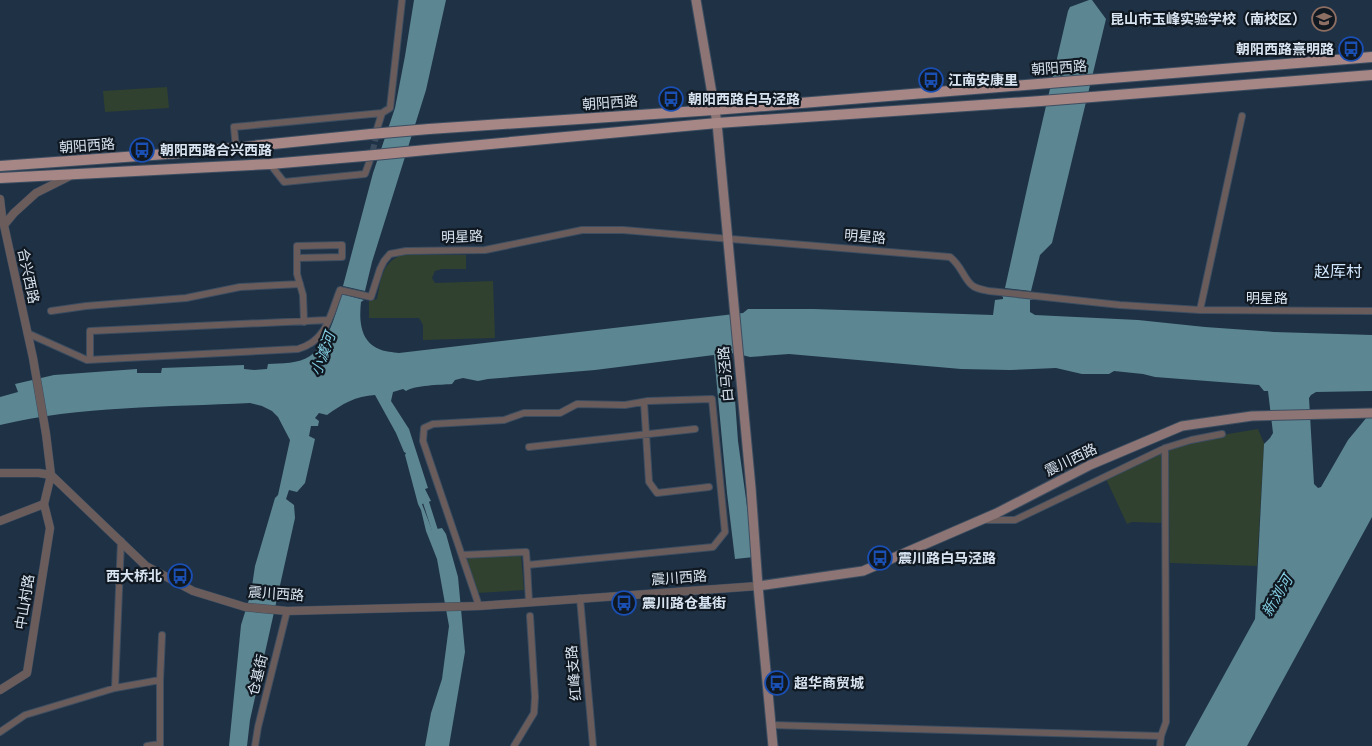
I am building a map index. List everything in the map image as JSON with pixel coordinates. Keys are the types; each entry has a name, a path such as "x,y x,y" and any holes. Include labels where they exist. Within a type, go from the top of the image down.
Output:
{"main road":[{"name":"白马泾路","path":"696,0 717,123 752,488 758,586 773,746"},
{"name":"朝阳西路","path":"0,166 236,149 374,132 714,110 1372,57"},
{"name":"朝阳西路","path":"0,178 367,158 426,150 717,123 1041,101 1372,75"},
{"name":"震川西路","path":"758,586 863,571 980,520 1090,465 1182,426 1252,416 1372,413"}],"street":[{"path":"236,149 234,126 382,113 390,108 402,0"},
{"path":"374,132 382,113"},
{"path":"1200,310 1242,116"},
{"path":"270,164 284,182 365,174 367,158"},
{"path":"2,223 36,193 74,174"},
{"name":"合兴西路","path":"0,199 2,223 33,358 51,475"},
{"name":"明星路","path":"328,320 340,290 371,297 384,260 390,254 406,251 485,250 582,230 623,230 950,256 958,263 968,283 974,288 1120,305 1200,310 1372,310"},
{"path":"297,258 342,256 342,245 297,246 297,258 297,274 304,295 304,322"},
{"path":"51,311 86,306 186,298 240,286 300,284"},
{"path":"27,333 90,360 298,349 315,342 322,334 328,320 90,331 90,360"},
{"path":"478,606 423,441 424,428 433,424 504,420 524,413 560,413 577,404 625,405 644,402 712,399 725,532 718,542 713,546 527,565"},
{"path":"644,402 650,482 657,493 709,487"},
{"path":"530,447 695,429"},
{"path":"980,520 1015,520 1165,448 1191,440 1222,434"},
{"path":"1160,746 1166,722 1165,448"},
{"path":"0,473 39,472 51,475 44,504 0,521"},
{"name":"震川西路","path":"51,475 146,566 193,591 245,607 287,610 478,606 758,586"},
{"name":"中山村路","path":"0,690 26,672 50,528 44,504"},
{"path":"115,688 121,541"},
{"path":"462,555 526,552 529,602"},
{"name":"红峰支路","path":"580,598 593,746"},
{"name":"仓基街","path":"256,746 258,727 287,610"},
{"path":"514,746 534,713 535,697 530,616"},
{"path":"147,746 160,745 162,635"},
{"path":"0,732 25,715 115,688 160,680"},
{"path":"771,725 1161,736"}],"shaded area":[{"path":"167,87 169,108 105,112 103,91"},
{"path":"401,255 466,255 466,269 442,269 435,271 432,278 435,283 493,281 495,338 423,340 423,325 419,318 369,318 369,301 377,299 383,273 389,263"},
{"path":"1258,429 1264,443 1257,566 1170,563 1168,450 1222,435"},
{"path":"1161,452 1163,523 1132,522 1127,524 1106,479"},
{"path":"521,556 524,590 478,593 466,560 473,557"}],"water":[{"path":"414,0 446,0 426,90 372,262 365,291 343,286 373,173 395,108"},
{"path":"1092,0 1106,19 1052,243 1040,255 1031,291 1005,288 1068,11 1070,7"},
{"path":"342,294 364,300 361,302 360,316 362,329 368,341 381,350 399,353 743,313 748,309 814,309 993,315 995,300 1003,299 1001,295 1036,299 1030,300 1030,312 1035,315 1138,320 1274,332 1372,335 1372,391 1316,392 1309,398 1314,484 1318,488 1321,487 1348,440 1372,411 1372,517 1247,746 1185,746 1255,619 1264,444 1273,433 1268,391 1264,391 1259,385 1155,377 1114,371 1109,374 1082,374 1056,368 1010,370 961,369 789,354 750,357 734,353 724,355 735,400 738,441 754,557 735,559 714,355 595,370 478,381 463,378 455,380 452,384 421,386 406,391 403,389 393,392 391,401 409,429 428,488 425,489 431,501 422,504 432,530 442,528 446,534 458,577 465,652 449,746 425,746 431,713 442,679 449,626 437,559 418,504 406,453 375,395 362,397 338,407 327,415 319,413 315,418 319,421 318,426 311,426 309,436 315,439 305,483 297,492 289,490 286,499 294,505 295,518 250,720 247,746 229,746 241,625 251,593 255,566 275,498 278,495 290,440 278,417 272,411 262,406 250,403 92,411 61,414 0,425 0,397 18,392 15,384 54,375 137,369 137,373 161,373 162,368 244,365 244,369 254,370 267,369 268,364 290,363 306,359 317,350 327,336"}],"waterway":[{"path":"424,496 437,537"}],"tunnel":[{"path":"371,159 377,132"}],"place":[{"name":"昆山市玉峰实验学校（南校区）","path":"1324,19"},
{"name":"朝阳西路熹明路","path":"1351,49"},
{"name":"江南安康里","path":"931,80"},
{"name":"朝阳西路白马泾路","path":"671,99"},
{"name":"朝阳西路合兴西路","path":"142,150"},
{"name":"震川路白马泾路","path":"880,558"},
{"name":"西大桥北","path":"180,576"},
{"name":"震川路仓基街","path":"624,603"},
{"name":"超华商贸城","path":"777,683"}],"district":[{"name":"赵厍村","path":"1338,272"}],"water label":[{"name":"小澞河","path":"323,354"},
{"name":"新浏河","path":"1277,596"}]}
